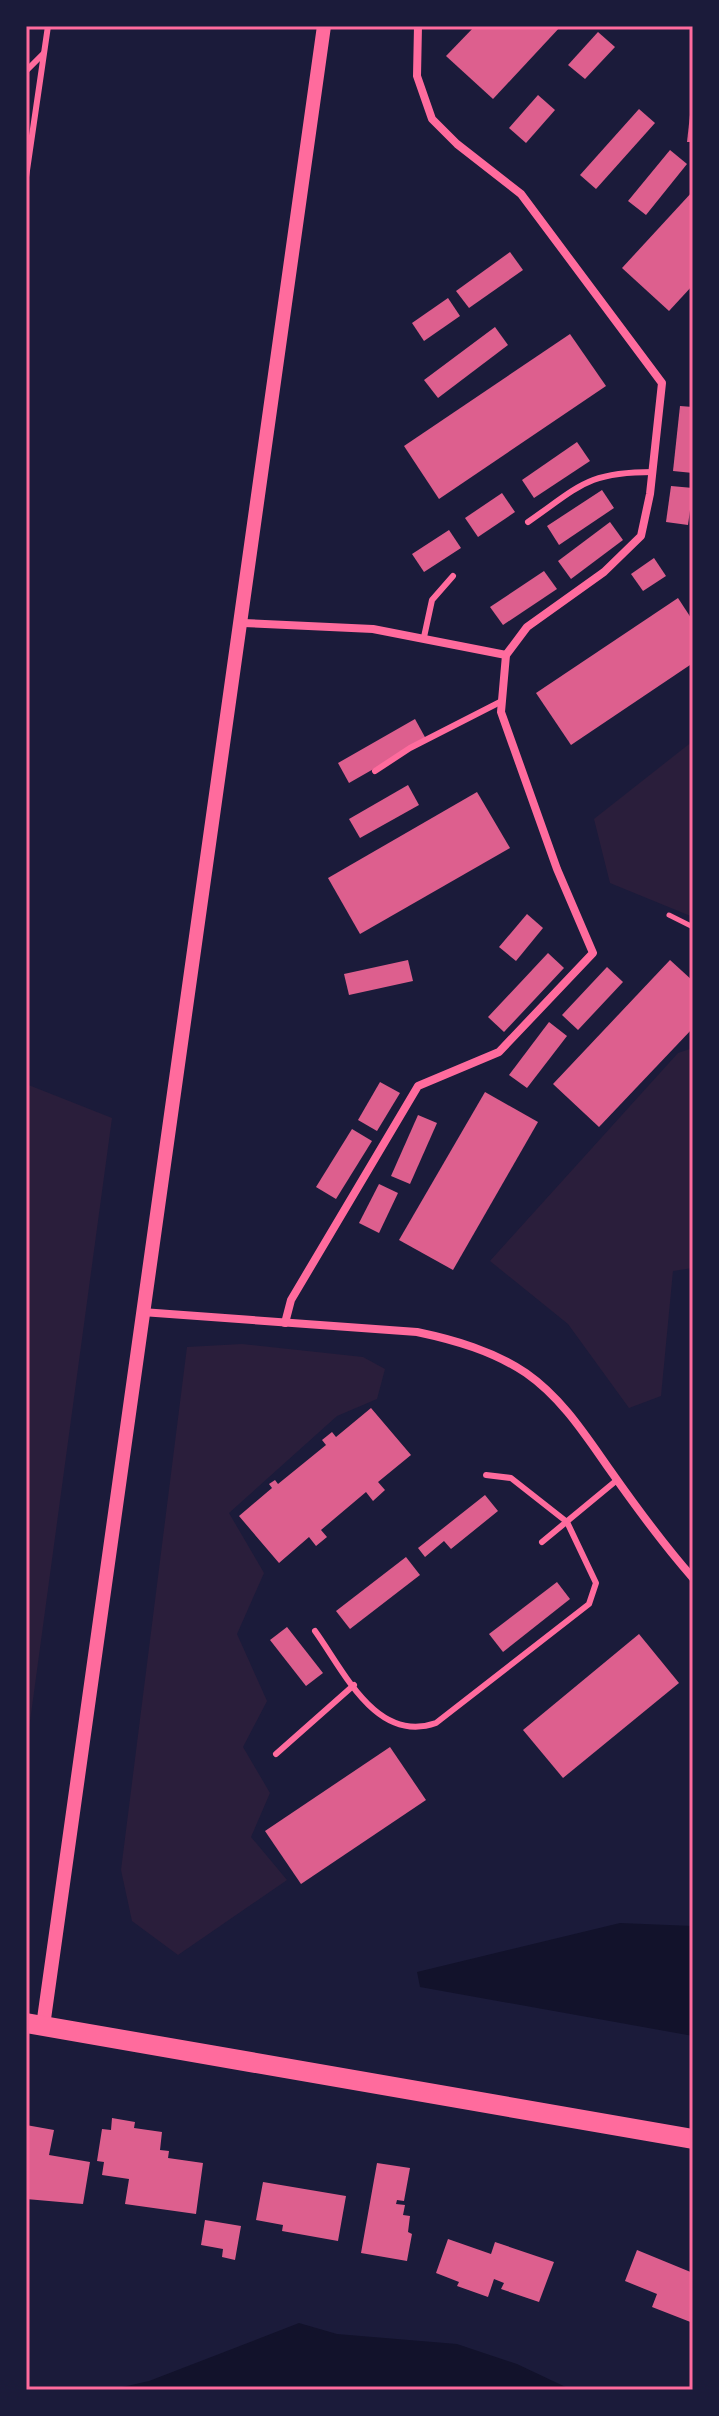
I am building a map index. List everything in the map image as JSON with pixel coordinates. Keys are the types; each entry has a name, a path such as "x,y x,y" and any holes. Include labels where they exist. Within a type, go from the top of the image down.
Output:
{"main road":[{"path":"34,2024 693,2139"}],"street":[{"path":"34,2024 243,623 324,26"},
{"path":"285,1323 291,1300 418,1086 499,1052 593,953 552,855 501,712 506,655 527,627 604,572 641,536 653,472 662,383 521,194 457,144 432,119 417,76 418,26"},
{"path":"243,623 373,629 506,655"},
{"path":"142,1312 417,1332 451,1339 491,1354 527,1374 567,1411 693,1578"}],"lane":[{"path":"26,177 48,26"},
{"path":"26,71 44,53"},
{"path":"528,522 593,477 614,472 653,472"},
{"path":"424,637 432,600 453,576"},
{"path":"375,771 410,748 502,701"},
{"path":"315,1631 374,1713 397,1725 422,1728 436,1723 589,1604 596,1583 567,1522 511,1478 486,1475"},
{"path":"542,1542 617,1480"},
{"path":"276,1754 354,1685"}],"path":[{"path":"669,915 693,927"}],"shaded area":[{"path":"693,741 693,917 610,883 594,819"},
{"path":"693,1048 693,1268 673,1271 661,1396 629,1408 568,1324 490,1261 678,1053"},
{"path":"26,1084 112,1118 26,1751"},
{"path":"242,1344 363,1357 385,1369 377,1399 337,1416 229,1513 264,1573 237,1634 267,1701 243,1747 270,1793 251,1837 287,1880 178,1955 132,1921 121,1870 187,1347"},
{"path":"620,1923 693,1926 693,2036 420,1987 417,1972"},
{"path":"299,2323 337,2334 457,2344 517,2364 572,2390 109,2390 149,2381"}],"building":[{"path":"475,26 561,26 493,99 446,56"},
{"path":"598,32 615,47 585,79 568,65"},
{"path":"538,95 555,110 526,143 509,128"},
{"path":"691,106 693,142 687,142"},
{"path":"639,109 655,123 596,189 580,175"},
{"path":"670,150 687,164 646,215 628,201"},
{"path":"693,191 693,285 669,311 622,268"},
{"path":"510,252 523,270 469,308 456,291"},
{"path":"448,298 460,316 424,341 412,323"},
{"path":"495,327 508,345 438,398 424,380"},
{"path":"570,334 606,386 439,499 404,446"},
{"path":"680,406 693,407 693,473 673,471"},
{"path":"577,442 590,461 534,498 522,480"},
{"path":"671,486 693,488 688,525 666,522"},
{"path":"602,490 614,508 559,545 547,526"},
{"path":"502,493 515,512 478,537 465,518"},
{"path":"610,522 623,540 571,579 558,561"},
{"path":"449,530 461,548 424,572 412,554"},
{"path":"654,558 666,576 643,591 631,574"},
{"path":"544,571 557,589 503,625 490,607"},
{"path":"678,598 693,621 693,663 571,745 536,693"},
{"path":"415,719 426,739 349,783 338,763"},
{"path":"408,785 419,805 360,838 349,819"},
{"path":"477,792 510,848 360,934 328,878"},
{"path":"527,914 543,928 516,961 499,947"},
{"path":"548,953 564,968 504,1032 488,1017"},
{"path":"408,960 413,981 349,995 344,974"},
{"path":"670,960 693,981 693,1028 599,1127 553,1084"},
{"path":"607,967 623,982 578,1030 562,1015"},
{"path":"549,1022 567,1036 527,1088 509,1075"},
{"path":"380,1082 400,1093 377,1131 358,1120"},
{"path":"485,1092 538,1122 453,1270 399,1240"},
{"path":"418,1115 437,1123 410,1184 391,1176"},
{"path":"352,1129 372,1141 336,1199 316,1187"},
{"path":"379,1184 398,1193 379,1233 359,1223"},
{"path":"371,1408 411,1455 378,1482 385,1490 373,1501 366,1492 321,1530 327,1537 316,1546 309,1537 279,1563 239,1516 272,1488 269,1484 275,1480 278,1484 326,1445 322,1440 332,1432 336,1437"},
{"path":"485,1495 498,1511 451,1549 444,1541 425,1557 418,1548"},
{"path":"406,1557 420,1575 350,1629 336,1611"},
{"path":"557,1582 570,1599 503,1652 489,1634"},
{"path":"287,1627 323,1673 306,1686 270,1640"},
{"path":"639,1634 679,1683 563,1778 523,1730"},
{"path":"390,1747 426,1800 301,1884 265,1831"},
{"path":"112,2118 135,2122 134,2128 162,2132 160,2150 169,2151 168,2158 203,2163 196,2214 125,2204 129,2179 102,2175 104,2162 97,2161 102,2129 111,2130"},
{"path":"26,2125 54,2130 49,2155 90,2162 83,2204 26,2199"},
{"path":"377,2163 410,2168 404,2201 397,2200 396,2204 405,2205 403,2215 410,2216 408,2232 412,2234 407,2261 361,2253"},
{"path":"263,2182 346,2196 338,2241 282,2231 283,2225 256,2220"},
{"path":"205,2220 241,2226 235,2260 222,2257 223,2249 201,2245"},
{"path":"448,2239 491,2254 495,2242 554,2262 539,2302 501,2289 504,2283 494,2279 488,2297 457,2286 459,2282 436,2273"},
{"path":"637,2250 693,2273 693,2323 652,2307 657,2294 625,2281"}]}
